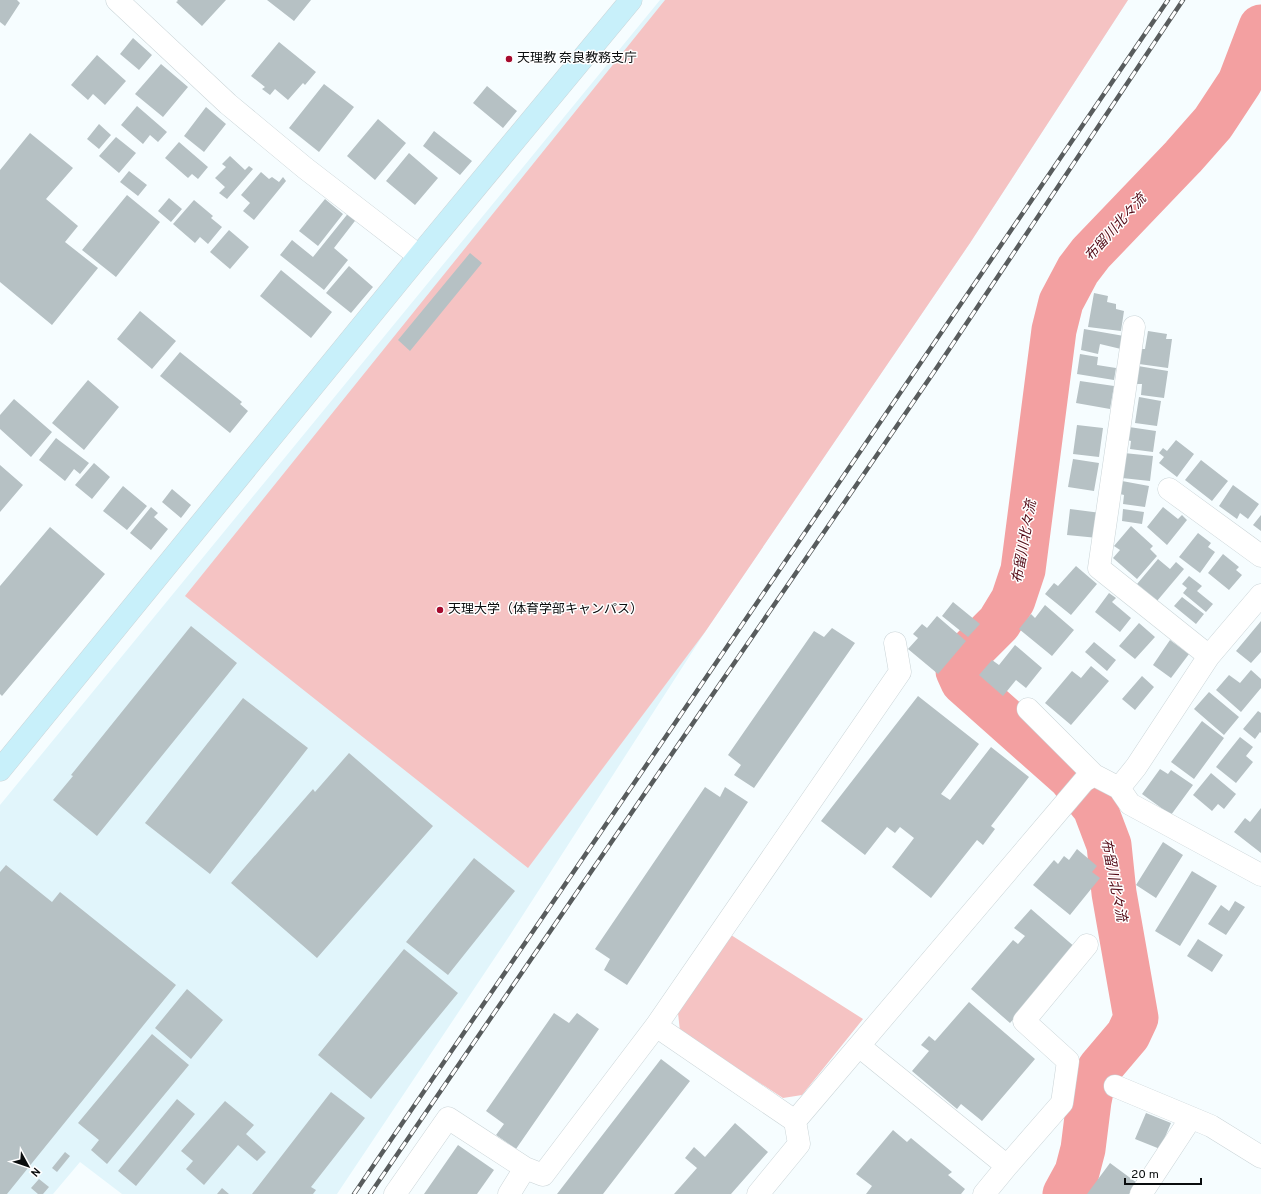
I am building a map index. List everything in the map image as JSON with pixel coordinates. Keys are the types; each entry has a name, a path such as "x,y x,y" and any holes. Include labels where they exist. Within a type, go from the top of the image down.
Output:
{"street":[{"path":"117,0 228,104 305,168 419,256"},
{"path":"0,770 630,0"},
{"path":"1134,327 1099,568 1209,656"},
{"path":"1169,489 1261,556"},
{"path":"1119,788 1136,767 1209,656 1261,595"},
{"path":"395,1194 448,1118 525,1168 543,1175 656,1026 900,672 894,642"},
{"path":"1028,709 1084,783 1119,788 1130,804 1261,875"},
{"path":"795,1122 1084,783"},
{"path":"984,1194 1062,1103 1068,1061 1024,1021 1087,945"},
{"path":"656,1026 795,1122 799,1144 758,1194"},
{"path":"859,1046 1007,1166"},
{"path":"1115,1086 1211,1126 1261,1157"},
{"path":"1141,1194 1191,1118"},
{"path":"509,1194 525,1168"}],"shaded area":[{"name":"天理大学（体育学部キャンパス）","path":"660,0 1128,0 970,243 705,632 510,935 337,1194 122,1194 80,1162 53,1194 0,1194 0,805"},
{"name":"天理大学（体育学部キャンパス）","path":"665,0 1128,0 970,243 705,632 528,868 185,596"},
{"path":"731,935 863,1019 802,1095 783,1098 680,1031 678,1013"}],"building":[{"path":"0,0 17,0 20,3 5,26 0,22"},
{"path":"177,0 226,0 202,26 176,2 178,1"},
{"path":"267,0 311,0 294,21"},
{"path":"133,38 152,55 139,70 120,54"},
{"path":"279,42 316,72 305,85 303,83 288,100 275,89 270,95 262,89 265,87 251,76"},
{"path":"97,55 126,81 105,105 93,94 88,100 71,85"},
{"path":"161,64 188,87 163,117 135,94"},
{"path":"324,84 354,107 319,152 289,128"},
{"path":"487,86 517,111 503,128 473,103"},
{"path":"137,106 167,132 158,142 150,135 143,144 121,125"},
{"path":"206,107 226,124 204,152 184,136"},
{"path":"378,119 406,143 375,180 347,156"},
{"path":"99,124 111,135 99,149 87,139"},
{"path":"434,131 472,161 460,175 423,146"},
{"path":"30,133 73,168 46,199 78,226 65,242 98,268 52,325 0,282 0,170"},
{"path":"116,137 136,153 119,173 99,156"},
{"path":"179,142 208,167 198,179 192,174 188,178 165,158"},
{"path":"409,153 438,178 415,205 386,181"},
{"path":"230,156 245,170 249,166 253,169 227,199 219,193 225,187 215,178 226,167 222,164"},
{"path":"129,171 147,185 138,196 120,182"},
{"path":"261,172 269,179 272,177 279,182 283,177 286,181 254,220 243,211 250,203 241,195"},
{"path":"127,195 160,222 116,277 82,250"},
{"path":"169,198 182,209 171,222 158,211"},
{"path":"325,199 343,214 318,246 299,231"},
{"path":"194,200 213,216 211,218 222,227 208,244 200,237 195,243 173,224"},
{"path":"350,211 358,217 334,248 348,260 324,290 280,255 292,240 313,257"},
{"path":"229,230 249,247 230,269 210,252"},
{"path":"470,253 482,263 410,351 398,340"},
{"path":"349,266 373,287 351,313 326,293"},
{"path":"281,270 332,312 311,338 260,296"},
{"path":"1094,293 1108,296 1107,302 1116,304 1116,309 1124,311 1121,331 1088,327"},
{"path":"140,311 176,341 152,369 117,339"},
{"path":"1084,329 1124,336 1121,349 1100,344 1098,354 1081,350"},
{"path":"1148,331 1167,334 1166,339 1172,339 1168,368 1139,364 1141,349 1145,349"},
{"path":"180,352 242,402 240,404 248,411 230,433 160,376"},
{"path":"1080,354 1098,357 1097,365 1116,368 1114,380 1077,374"},
{"path":"1138,366 1168,371 1164,398 1141,395 1142,384 1136,384"},
{"path":"88,380 119,407 84,450 52,423"},
{"path":"1080,381 1114,386 1110,409 1076,403"},
{"path":"1139,397 1161,401 1157,426 1135,423"},
{"path":"14,399 52,432 31,457 0,429 0,415"},
{"path":"1077,425 1103,428 1099,457 1073,454"},
{"path":"1129,427 1156,431 1153,452 1130,449 1131,441 1127,440"},
{"path":"56,438 89,463 80,474 74,469 65,481 39,460"},
{"path":"1176,440 1194,454 1177,477 1159,463 1164,457 1159,453 1163,448 1167,451"},
{"path":"1124,453 1153,456 1150,481 1122,478"},
{"path":"1073,459 1099,463 1094,491 1068,487"},
{"path":"1201,460 1228,481 1212,501 1185,480"},
{"path":"94,463 110,477 92,499 75,485"},
{"path":"0,465 23,485 0,512"},
{"path":"1122,481 1149,486 1145,507 1123,504 1124,495 1120,494"},
{"path":"1233,485 1259,504 1248,519 1240,513 1237,519 1219,506"},
{"path":"123,486 147,506 127,530 103,511"},
{"path":"172,489 191,505 181,518 162,502"},
{"path":"151,507 158,513 154,517 168,529 151,550 130,533"},
{"path":"1163,507 1178,519 1182,515 1187,520 1167,545 1147,527"},
{"path":"1070,509 1101,513 1098,538 1067,535"},
{"path":"1123,509 1144,512 1142,524 1122,521"},
{"path":"1261,515 1261,531 1253,525"},
{"path":"1131,526 1153,546 1150,549 1157,556 1137,579 1113,558 1120,550 1114,546"},
{"path":"50,527 105,574 2,696 0,694 0,586"},
{"path":"1198,533 1211,543 1208,547 1215,552 1200,573 1179,557"},
{"path":"1223,554 1239,567 1236,570 1242,575 1229,590 1208,573"},
{"path":"1158,559 1170,569 1176,562 1184,569 1157,601 1137,584"},
{"path":"1076,566 1097,584 1071,615 1045,594 1054,583 1058,586"},
{"path":"1189,576 1202,586 1197,591 1213,604 1206,612 1183,593 1187,588 1182,584"},
{"path":"1109,593 1116,598 1112,602 1131,618 1120,632 1095,612"},
{"path":"1182,597 1204,614 1196,624 1174,606"},
{"path":"953,602 980,624 968,637 942,616"},
{"path":"1045,605 1074,630 1052,656 1019,629 1031,614 1035,618"},
{"path":"937,616 966,641 938,674 908,649 918,638 913,634 922,624 927,628"},
{"path":"1261,621 1261,652 1251,663 1236,651"},
{"path":"1139,623 1155,637 1135,659 1119,646"},
{"path":"191,626 237,663 97,836 53,800 73,776 71,775"},
{"path":"832,628 855,643 754,788 734,775 741,765 728,755 814,631 824,637"},
{"path":"1170,640 1189,654 1171,678 1153,665"},
{"path":"1094,642 1116,660 1107,671 1085,652"},
{"path":"1015,645 1042,668 1026,688 1016,680 1003,696 979,675 992,660 999,665"},
{"path":"1091,666 1109,681 1071,725 1045,703 1072,671 1081,678"},
{"path":"1251,670 1261,679 1261,688 1241,712 1216,690 1229,675 1240,683"},
{"path":"1142,676 1154,687 1135,710 1122,699"},
{"path":"1209,692 1239,717 1224,735 1194,709"},
{"path":"918,696 979,744 941,794 950,800 991,747 1029,777 991,826 995,829 983,845 977,840 931,898 892,867 914,838 900,827 895,833 887,827 865,855 821,821"},
{"path":"243,698 308,748 210,874 145,823"},
{"path":"1258,711 1261,713 1261,733 1260,732 1255,739 1243,729"},
{"path":"1202,721 1224,738 1194,779 1171,762"},
{"path":"1240,737 1253,747 1246,756 1253,762 1236,783 1216,767"},
{"path":"349,753 433,826 317,958 231,883 313,789 315,792"},
{"path":"1160,769 1168,774 1171,770 1193,785 1171,815 1142,794"},
{"path":"1211,773 1236,794 1224,809 1218,804 1212,811 1193,795"},
{"path":"705,787 720,797 725,787 748,802 627,985 604,970 610,959 595,949"},
{"path":"1261,808 1261,853 1234,832 1245,818 1250,822"},
{"path":"1163,842 1183,855 1156,898 1136,885"},
{"path":"1077,849 1097,866 1092,872 1100,878 1070,915 1033,885 1054,860 1058,864 1064,856 1069,860"},
{"path":"474,858 515,891 448,975 406,942"},
{"path":"6,865 52,902 60,892 176,985 7,1194 0,1194 0,872"},
{"path":"1192,871 1217,886 1180,946 1155,931"},
{"path":"1235,901 1245,907 1226,935 1208,924 1221,905 1229,911"},
{"path":"1031,909 1076,948 1010,1023 971,989 1013,940 1018,944 1025,936 1014,928"},
{"path":"1198,939 1223,955 1212,972 1187,956"},
{"path":"404,949 458,993 371,1099 318,1055"},
{"path":"187,989 223,1020 191,1059 155,1028"},
{"path":"969,1002 1035,1059 982,1121 961,1104 957,1109 912,1071 929,1051 921,1045 929,1036 935,1041"},
{"path":"554,1013 569,1023 577,1013 599,1029 516,1149 496,1135 504,1124 486,1111"},
{"path":"152,1034 189,1065 107,1164 91,1150 99,1140 78,1123"},
{"path":"661,1059 690,1081 603,1194 557,1194"},
{"path":"331,1092 365,1118 311,1187 316,1190 313,1194 252,1194"},
{"path":"177,1099 195,1114 136,1186 118,1171"},
{"path":"225,1101 254,1125 246,1134 266,1152 257,1161 238,1145 204,1185 186,1169 193,1161 181,1151"},
{"path":"1146,1113 1171,1123 1160,1149 1135,1139"},
{"path":"735,1123 768,1152 731,1194 674,1194 697,1168 685,1158 694,1147 705,1157"},
{"path":"893,1130 907,1142 911,1138 952,1172 948,1175 965,1189 961,1194 866,1194 872,1186 856,1174"},
{"path":"458,1145 494,1170 477,1194 424,1194"},
{"path":"65,1152 70,1156 57,1172 52,1168"},
{"path":"1110,1163 1137,1183 1129,1194 1087,1194"},
{"path":"39,1179 49,1187 43,1194 38,1194 31,1188"},
{"path":"222,1188 229,1194 217,1194"}],"waterway":[{"name":"布留川北々流","path":"1065,1194 1077,1172 1083,1149 1093,1081 1100,1068 1128,1035 1136,1018 1114,893 1109,845 1095,808 1070,777 963,682 958,671 962,660 999,623 1013,600 1023,570 1054,330 1061,302 1078,270 1091,253 1183,157 1213,123 1240,82 1261,27"}],"railway":[{"path":"354,1194 1168,0"},
{"path":"370,1194 938,366 1183,0"}],"place":[{"name":"天理教 奈良教務支庁","path":"509,59"},
{"name":"天理大学（体育学部キャンパス）","path":"440,610"}]}
